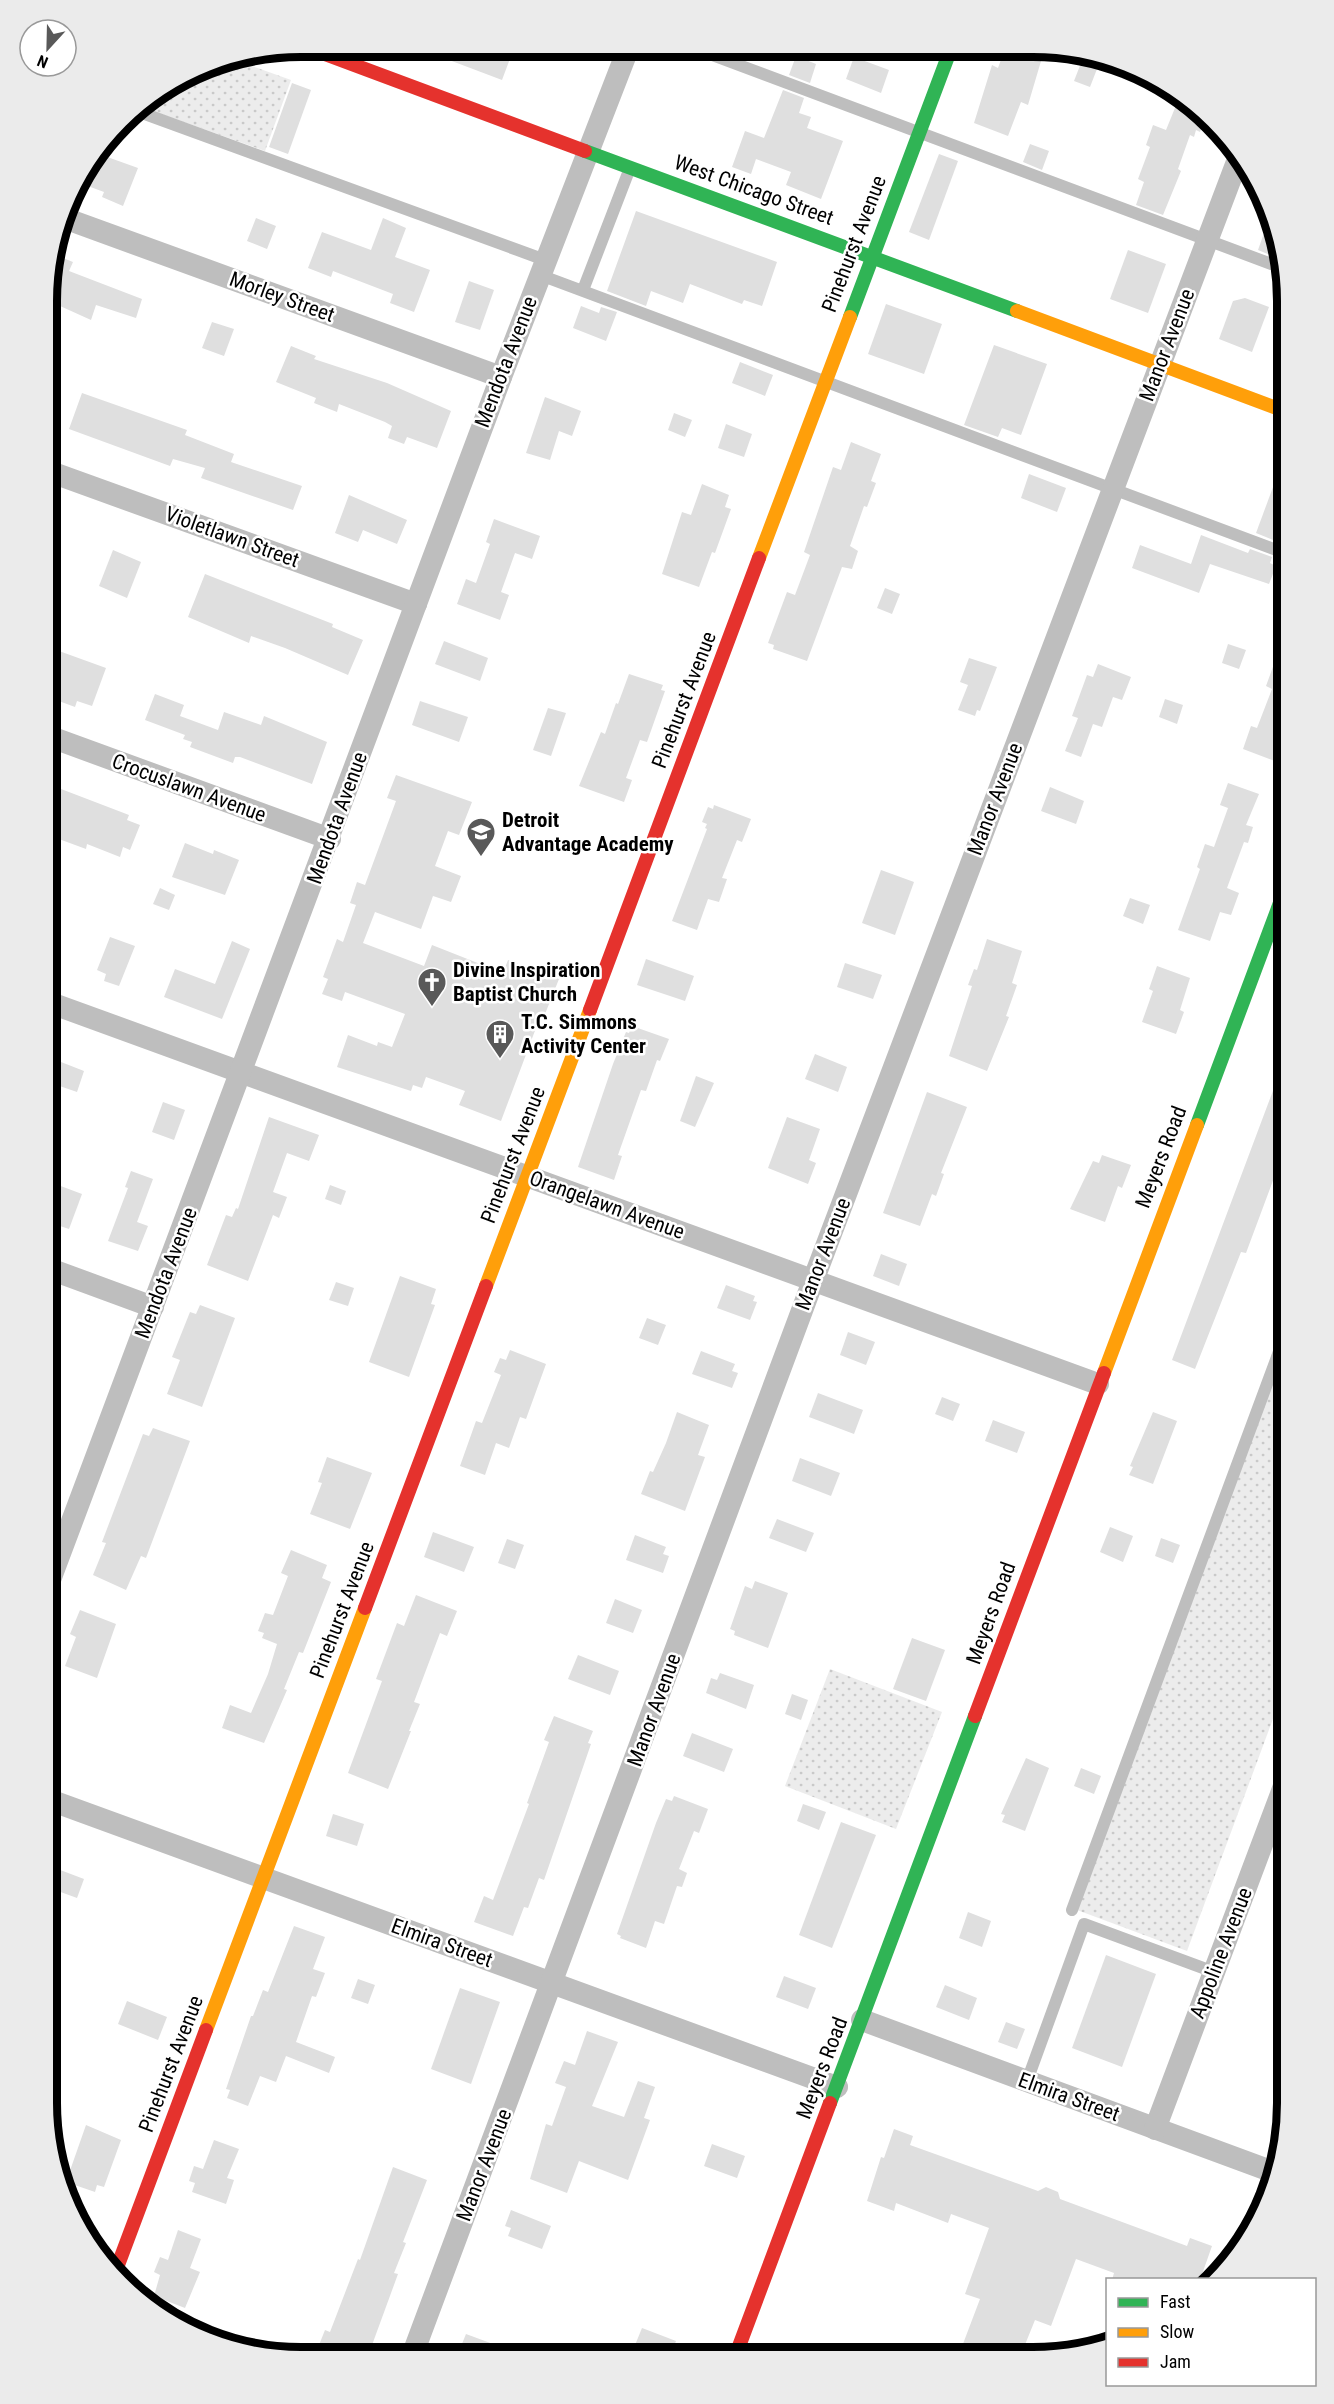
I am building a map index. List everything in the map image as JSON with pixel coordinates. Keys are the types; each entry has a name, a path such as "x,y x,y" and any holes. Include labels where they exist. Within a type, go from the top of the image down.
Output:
{"street":[{"name":"West Chicago Street","path":"335,57 1277,408"},
{"name":"Mendota Avenue","path":"57,1535 153,1307 501,377 624,57"},
{"name":"Pinehurst Avenue","path":"118,2264 528,1177 871,255 948,57"},
{"name":"Manor Avenue","path":"415,2347 813,1281 1236,165"},
{"name":"Morley Street","path":"71,221 501,377"},
{"name":"Violetlawn Street","path":"57,474 416,604"},
{"name":"Crocuslawn Avenue","path":"57,739 330,839"},
{"name":"Meyers Road","path":"739,2347 1277,910"},
{"name":"Orangelawn Avenue","path":"57,1005 1098,1384"},
{"path":"57,1272 153,1307"},
{"name":"Elmira Street","path":"57,1803 837,2087"},
{"name":"Appoline Avenue","path":"1155,2129 1277,1805"},
{"name":"Elmira Street","path":"862,2020 1268,2170"}],"lane":[{"path":"717,57 1274,265"},
{"path":"144,114 543,267 582,291 1277,550"},
{"path":"582,291 630,167"},
{"path":"1072,1910 1277,1357"},
{"path":"1027,2081 1083,1924 1214,1972"}],"shaded area":[{"path":"245,64 291,80 265,151 149,110 193,82 238,65"},
{"path":"1277,1369 1277,1708 1187,1951 1077,1910"},
{"path":"830,1669 942,1712 896,1829 785,1786"}],"building":[{"path":"441,57 511,57 502,80"},
{"path":"796,57 816,64 810,83 789,75"},
{"path":"854,57 889,70 881,93 846,79"},
{"path":"1002,57 1042,58 1028,105 1021,102 1008,136 974,123 992,65 998,68"},
{"path":"1081,63 1097,69 1090,87 1074,81"},
{"path":"292,83 311,90 288,154 269,147"},
{"path":"783,90 804,98 799,113 811,117 807,128 843,141 821,199 786,185 791,172 756,159 751,174 732,167 745,131 764,138"},
{"path":"1177,103 1203,125 1200,132 1196,130 1194,137 1190,135 1178,169 1181,171 1163,215 1136,205 1144,182 1138,179 1150,147 1146,145 1153,125 1166,130"},
{"path":"1030,144 1049,151 1042,170 1023,162"},
{"path":"939,154 958,161 929,240 909,232"},
{"path":"104,156 138,168 123,206 102,197 104,192 86,185"},
{"path":"636,211 777,262 762,306 744,300 742,304 690,284 683,303 651,291 646,306 607,291"},
{"path":"256,218 276,226 267,249 247,241"},
{"path":"383,218 406,228 395,257 430,270 414,312 390,303 393,294 333,271 331,277 308,268 322,232 371,250"},
{"path":"1266,228 1273,256 1258,250"},
{"path":"1128,250 1166,264 1148,313 1110,299"},
{"path":"61,257 73,262 69,271 142,299 136,318 96,305 91,320 57,305"},
{"path":"469,281 494,290 480,330 455,322"},
{"path":"1245,298 1269,307 1252,352 1219,339 1233,301"},
{"path":"886,304 942,324 924,374 868,354"},
{"path":"581,306 599,313 601,307 617,312 606,341 573,328"},
{"path":"212,322 234,329 224,356 202,348"},
{"path":"994,345 1047,364 1021,435 1002,428 998,437 964,425"},
{"path":"291,346 316,356 314,359 387,383 451,411 437,448 407,437 404,444 388,438 392,426 385,422 339,404 337,412 314,403 316,398 276,382"},
{"path":"740,362 773,375 765,396 732,383"},
{"path":"82,393 187,430 185,435 234,454 231,462 302,486 293,510 201,478 205,468 173,459 170,466 69,429"},
{"path":"545,397 581,411 572,436 559,431 550,460 526,453"},
{"path":"674,413 692,420 685,437 668,430"},
{"path":"726,424 752,434 744,457 718,448"},
{"path":"851,442 881,454 871,481 876,483 867,507 864,506 850,546 858,551 852,569 842,567 807,661 773,649 774,645 768,643 787,592 795,595 810,555 804,552 833,467 841,470"},
{"path":"1029,474 1066,488 1057,512 1021,498"},
{"path":"1277,476 1277,542 1256,533"},
{"path":"702,484 729,495 725,507 731,509 715,553 712,552 699,587 662,574 682,512 691,515"},
{"path":"349,495 407,520 397,544 363,530 358,542 335,533"},
{"path":"494,519 540,536 532,559 515,553 501,592 509,595 500,620 457,604 466,579 476,583 490,544 486,542"},
{"path":"1201,535 1248,553 1250,549 1272,557 1270,563 1276,566 1269,584 1210,564 1199,593 1132,568 1140,545 1191,564"},
{"path":"113,550 141,562 127,598 99,586"},
{"path":"205,574 333,624 332,627 363,640 348,675 285,648 251,636 249,643 188,617"},
{"path":"885,588 900,594 892,614 877,608"},
{"path":"444,641 488,658 480,681 435,664"},
{"path":"1228,644 1246,650 1239,669 1222,663"},
{"path":"57,650 106,668 92,706 77,701 75,707 57,700"},
{"path":"969,658 997,667 980,711 977,710 975,716 958,710 968,685 960,682"},
{"path":"1098,664 1131,677 1122,700 1113,697 1102,727 1093,724 1081,757 1065,751 1078,718 1072,716 1087,675 1093,677"},
{"path":"1274,664 1277,666 1277,756 1275,761 1243,749 1251,726 1257,728 1272,689 1266,686"},
{"path":"629,674 663,685 661,690 665,691 647,742 640,740 626,778 632,780 624,802 579,786 601,732 605,734"},
{"path":"155,694 184,705 180,716 218,730 224,712 261,725 264,716 327,742 312,784 240,757 235,757 233,763 190,747 192,742 183,739 185,735 145,720"},
{"path":"1165,699 1183,705 1177,724 1159,717"},
{"path":"420,701 468,717 459,742 412,725"},
{"path":"548,708 566,713 551,756 533,750"},
{"path":"396,775 472,802 459,835 448,831 435,866 461,876 451,902 433,896 421,929 375,912 363,943 424,966 432,945 503,973 508,960 559,979 545,1014 542,1012 501,1121 459,1105 465,1091 426,1077 422,1088 413,1085 411,1091 337,1067 348,1035 377,1046 378,1042 392,1047 405,1014 345,992 342,1001 322,994 328,979 323,977 337,939 343,942 356,905 350,903 357,882 365,885 396,801 387,798"},
{"path":"1228,783 1259,794 1246,825 1253,827 1248,843 1244,842 1227,888 1239,893 1231,915 1220,912 1210,941 1178,930 1200,869 1197,867 1205,844 1214,847 1228,808 1220,805"},
{"path":"57,787 129,815 127,820 140,825 130,850 123,847 120,857 87,844 86,849 57,838"},
{"path":"1050,787 1084,801 1076,824 1041,811"},
{"path":"714,805 751,819 742,842 737,840 722,878 727,879 719,902 708,899 697,930 672,921 707,829 705,828 707,824 702,822 708,807 713,809"},
{"path":"185,843 213,854 214,850 239,860 225,895 172,877"},
{"path":"881,870 914,882 895,935 862,923"},
{"path":"160,888 175,895 169,910 153,904"},
{"path":"1130,898 1150,905 1143,924 1123,916"},
{"path":"110,937 135,946 119,986 104,981 106,974 97,970"},
{"path":"987,939 1022,951 1012,983 1017,985 1006,1016 1009,1017 987,1071 949,1056 972,986 968,985 974,969 977,970"},
{"path":"232,941 250,949 222,1019 164,997 175,969 215,984"},
{"path":"646,959 694,976 685,1001 637,985"},
{"path":"845,963 882,975 873,999 837,987"},
{"path":"1157,966 1190,978 1180,1010 1184,1012 1176,1034 1142,1022 1153,991 1149,989"},
{"path":"632,1026 669,1039 660,1061 657,1060 646,1091 641,1090 618,1155 622,1156 614,1180 578,1167 613,1064 626,1032 629,1033"},
{"path":"815,1054 847,1067 838,1092 805,1079"},
{"path":"61,1062 84,1071 77,1092 57,1085 57,1066 60,1067"},
{"path":"696,1076 714,1083 695,1127 680,1121"},
{"path":"1277,1080 1277,1170 1246,1253 1241,1252 1195,1369 1172,1360"},
{"path":"927,1092 967,1107 941,1173 944,1174 936,1196 932,1194 920,1226 883,1213"},
{"path":"163,1102 185,1110 174,1140 152,1132"},
{"path":"269,1117 319,1135 309,1161 287,1153 273,1192 287,1197 279,1218 273,1215 248,1281 207,1265 226,1215 232,1217 236,1208 238,1209"},
{"path":"787,1117 820,1129 809,1160 816,1163 808,1184 768,1168"},
{"path":"1102,1155 1131,1165 1122,1188 1118,1186 1105,1222 1070,1209 1093,1161 1099,1163"},
{"path":"131,1171 153,1179 137,1222 148,1226 138,1251 108,1241 128,1188 125,1187"},
{"path":"58,1185 82,1194 69,1229 57,1225"},
{"path":"330,1185 346,1191 341,1205 325,1199"},
{"path":"881,1254 907,1264 899,1286 873,1276"},
{"path":"400,1276 436,1289 431,1304 435,1305 409,1377 369,1362"},
{"path":"336,1282 354,1288 348,1306 329,1300"},
{"path":"726,1285 755,1296 753,1301 757,1302 750,1320 717,1308"},
{"path":"200,1305 235,1318 202,1407 167,1394 180,1360 172,1357 190,1312 196,1314"},
{"path":"647,1318 666,1325 658,1345 639,1338"},
{"path":"848,1332 875,1342 866,1365 840,1355"},
{"path":"510,1350 546,1364 526,1419 520,1417 509,1448 496,1443 485,1475 460,1466 476,1421 482,1423 501,1375 494,1372 500,1358 506,1360"},
{"path":"701,1351 735,1364 732,1371 738,1373 732,1388 692,1374"},
{"path":"818,1393 863,1410 854,1434 809,1417"},
{"path":"942,1397 960,1404 953,1421 935,1414"},
{"path":"677,1412 709,1425 698,1455 705,1457 685,1511 641,1494 650,1471 653,1472 666,1443"},
{"path":"1153,1412 1177,1421 1153,1484 1129,1475 1133,1467 1130,1466"},
{"path":"993,1420 1025,1432 1017,1453 985,1441"},
{"path":"153,1428 190,1441 146,1558 141,1556 126,1590 93,1575 106,1543 102,1542 143,1434 149,1436"},
{"path":"327,1457 372,1473 350,1529 310,1514 322,1483 318,1482"},
{"path":"800,1458 840,1473 831,1496 792,1481"},
{"path":"777,1519 814,1533 806,1552 769,1538"},
{"path":"1110,1527 1133,1536 1123,1562 1100,1552"},
{"path":"433,1532 474,1547 464,1572 424,1557"},
{"path":"635,1535 666,1547 663,1554 669,1556 663,1573 626,1560"},
{"path":"1161,1538 1180,1545 1173,1563 1155,1556"},
{"path":"507,1539 524,1545 515,1569 498,1563"},
{"path":"291,1550 327,1565 322,1578 331,1582 303,1653 299,1652 284,1689 287,1690 264,1743 222,1728 230,1705 251,1713 268,1674 277,1644 262,1638 264,1633 258,1631 265,1613 273,1615 288,1576 281,1573"},
{"path":"755,1581 788,1593 768,1648 734,1635 735,1631 730,1629 745,1586 752,1589"},
{"path":"416,1595 457,1611 447,1636 440,1633 414,1702 420,1704 409,1731 411,1731 388,1789 348,1773 382,1681 376,1679 397,1623 404,1626"},
{"path":"615,1599 642,1610 633,1633 606,1623"},
{"path":"80,1610 116,1624 97,1678 65,1666 76,1637 70,1634"},
{"path":"912,1638 945,1650 926,1701 893,1689"},
{"path":"578,1655 619,1671 610,1695 568,1679"},
{"path":"720,1673 754,1685 746,1709 706,1693 711,1678 717,1680"},
{"path":"792,1694 808,1700 801,1720 785,1714"},
{"path":"554,1716 593,1731 588,1743 591,1744 544,1880 539,1878 528,1908 524,1907 513,1936 474,1922 484,1896 493,1900 529,1804 527,1803 549,1742 544,1740"},
{"path":"692,1733 733,1749 724,1772 683,1756"},
{"path":"1026,1758 1049,1768 1025,1831 1002,1822 1005,1815 1001,1814"},
{"path":"1081,1768 1101,1776 1094,1794 1074,1786"},
{"path":"674,1796 708,1809 699,1833 694,1831 679,1869 687,1873 682,1887 677,1886 664,1924 655,1921 646,1948 620,1938 621,1936 617,1934 656,1823 666,1799 672,1801"},
{"path":"803,1804 826,1812 819,1830 797,1821"},
{"path":"333,1814 364,1824 357,1846 326,1836"},
{"path":"841,1822 876,1835 832,1948 799,1935"},
{"path":"57,1869 84,1879 77,1898 57,1891"},
{"path":"968,1912 991,1921 982,1947 959,1938"},
{"path":"294,1926 325,1937 313,1969 325,1973 316,1997 312,1996 296,2042 335,2057 329,2073 286,2056 276,2082 260,2076 248,2106 227,2098 230,2090 226,2089 251,2016 253,2016 263,1990 268,1992"},
{"path":"1106,1955 1156,1974 1122,2067 1072,2048"},
{"path":"784,1976 816,1988 808,2009 776,1997"},
{"path":"358,1979 375,1985 368,2004 351,1998"},
{"path":"945,1985 977,1998 969,2020 936,2007"},
{"path":"460,1988 500,2002 471,2084 431,2069"},
{"path":"127,2001 167,2017 158,2040 118,2024"},
{"path":"1006,2022 1025,2029 1017,2049 998,2042"},
{"path":"587,2031 618,2042 592,2106 624,2117 638,2081 655,2087 644,2118 650,2120 628,2180 579,2161 567,2193 530,2179 546,2124 552,2126 566,2087 555,2083 564,2061 575,2065"},
{"path":"86,2125 121,2140 104,2187 97,2185 95,2192 71,2184 68,2176"},
{"path":"894,2129 913,2136 910,2145 1038,2191 1046,2187 1058,2192 1060,2199 1187,2246 1190,2238 1212,2246 1201,2278 1113,2278 1114,2273 1076,2259 1051,2326 1035,2320 1024,2347 962,2347 980,2299 965,2294 989,2228 951,2214 948,2223 896,2203 894,2211 867,2201 881,2157 884,2158"},
{"path":"214,2140 239,2149 227,2178 234,2180 226,2204 192,2192 195,2183 189,2181 194,2166 203,2169"},
{"path":"712,2144 745,2156 737,2178 704,2166"},
{"path":"393,2167 427,2180 403,2242 406,2243 394,2273 398,2274 371,2347 318,2347 325,2330 330,2332 358,2259 360,2260"},
{"path":"511,2210 551,2226 542,2249 508,2236 511,2228 505,2226"},
{"path":"178,2230 201,2239 190,2268 200,2272 185,2308 154,2296 160,2275 154,2272 160,2257 168,2260"},
{"path":"642,2328 676,2341 674,2347 634,2347"},
{"path":"466,2334 501,2347 461,2347"}],"traffic: fast":[{"path":"850,317 948,57"},
{"path":"585,151 1017,311"},
{"path":"1197,1125 1277,911"},
{"path":"830,2103 975,1716"}],"traffic: slow":[{"path":"1017,311 1277,408"},
{"path":"759,558 850,317"},
{"path":"486,1286 590,1010"},
{"path":"1104,1373 1197,1125"},
{"path":"206,2030 365,1608"}],"traffic: jam":[{"path":"333,57 585,151"},
{"path":"590,1010 759,558"},
{"path":"365,1608 486,1286"},
{"path":"975,1716 1104,1373"},
{"path":"118,2264 206,2030"},
{"path":"739,2347 830,2103"}],"place":[{"name":"Detroit Advantage Academy","path":"481,858"},
{"name":"Divine Inspiration Baptist Church","path":"432,1008"},
{"name":"T.C. Simmons Activity Center","path":"500,1060"}]}
